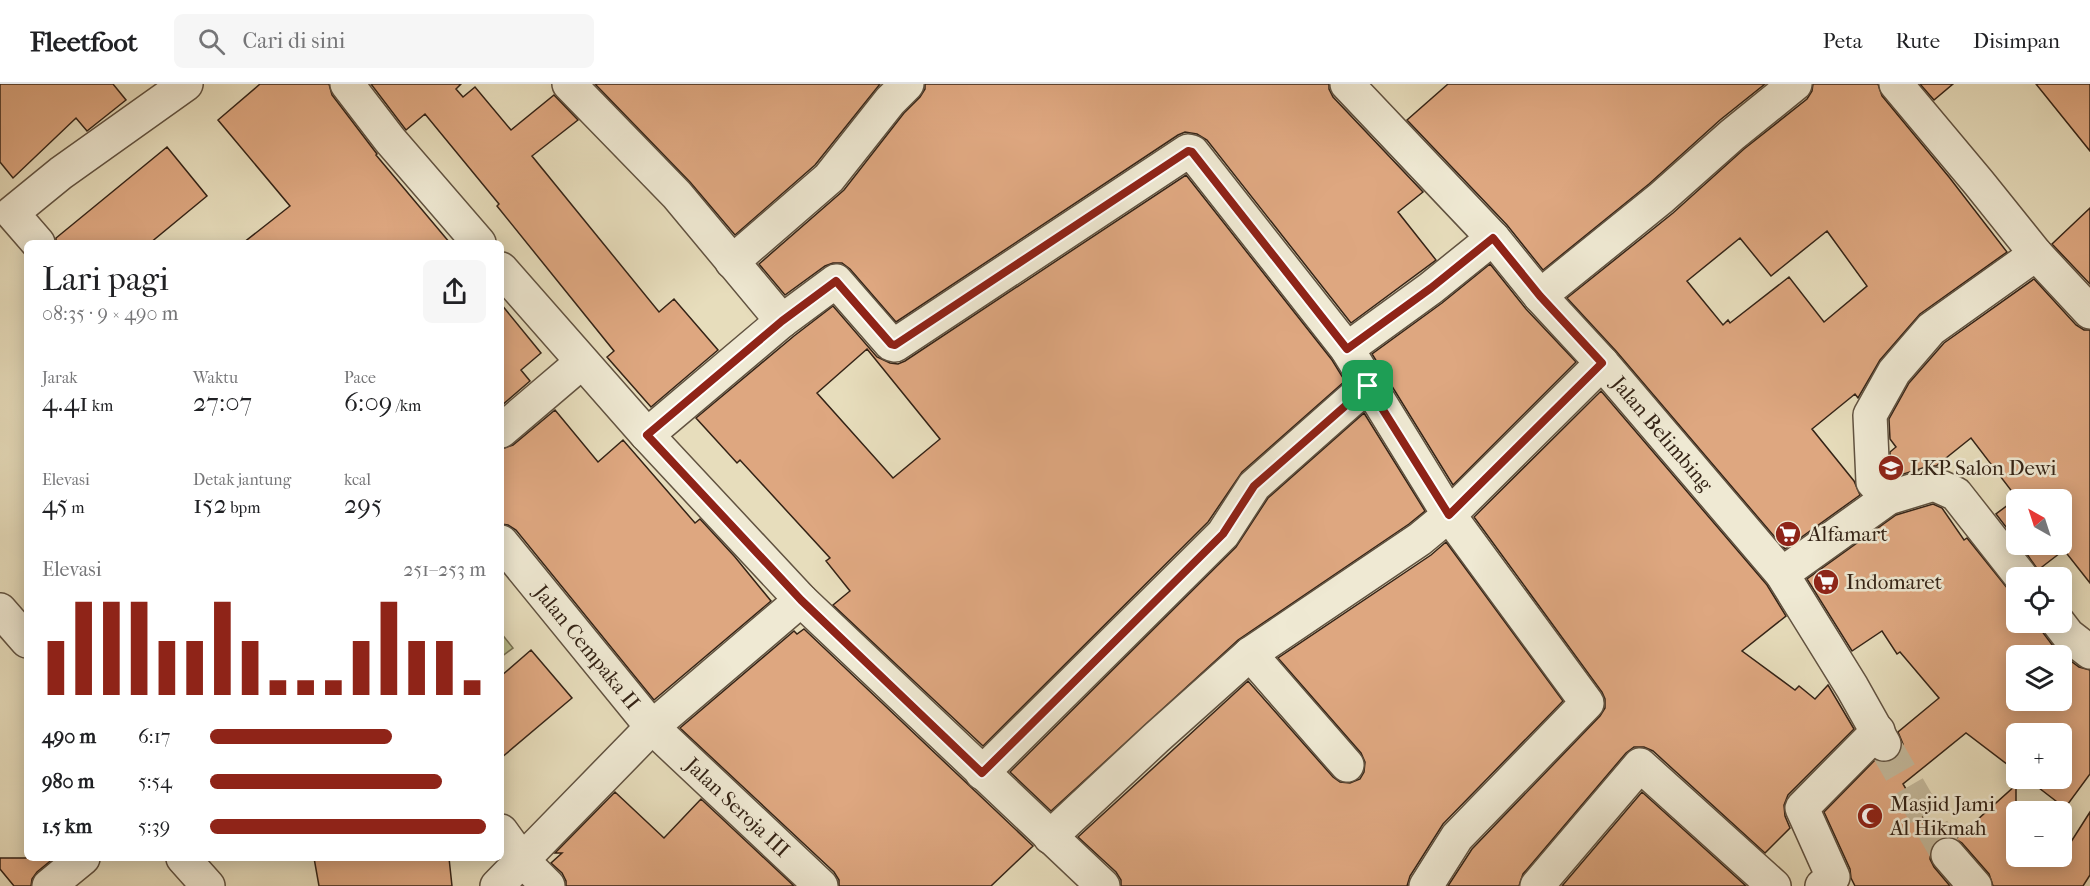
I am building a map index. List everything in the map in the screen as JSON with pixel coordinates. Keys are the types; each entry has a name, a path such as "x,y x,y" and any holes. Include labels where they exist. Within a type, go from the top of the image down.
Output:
{"street":[{"path":"35,240 12,213 61,174 186,84"},
{"path":"347,84 390,140 476,240"},
{"path":"569,84 677,195 782,321"},
{"path":"732,262 830,178 890,101 907,84"},
{"name":"Jalan Belimbing","path":"1347,84 1493,238 1540,296 1602,363 1782,574 1852,687 1881,737 1802,808 1833,877 1822,886"},
{"path":"1540,296 1661,198 1732,135 1795,84"},
{"path":"1896,84 2036,254 2090,312"},
{"path":"647,435 782,321 836,281 891,344 895,345 1188,151 1192,152 1347,349 1449,515 1587,703 1457,837 1426,886"},
{"path":"1347,349 1431,288 1493,238"},
{"path":"1888,498 1873,482 1870,415 1894,372 1931,329 2036,254"},
{"path":"504,271 647,435 801,600 1103,886"},
{"path":"504,428 582,362"},
{"path":"1050,837 1250,654 1420,539 1449,515 1602,363"},
{"path":"982,773 1223,534 1254,486 1368,386"},
{"path":"1782,574 1888,498 1934,484 1956,494 2013,567"},
{"name":"Jalan Cempaka II","path":"504,546 652,727"},
{"name":"Jalan Cempaka II","path":"497,886 652,727 801,600"},
{"path":"0,609 24,637"},
{"path":"2066,633 2090,652"},
{"path":"1250,654 1347,765"},
{"name":"Jalan Seroja III","path":"652,727 821,886"},
{"path":"1537,886 1640,765 1774,886"},
{"path":"504,835 522,860 548,886"},
{"path":"1948,855 1975,886"},
{"path":"49,886 79,861"},
{"path":"186,861 208,886"}],"green space":[{"path":"504,637 513,648 504,655"}],"building":[{"path":"0,84 113,84 126,100 87,131 76,118 13,178 0,162"},
{"path":"260,84 329,84 332,95 376,155 447,240 247,240 290,206 218,120"},
{"path":"371,84 461,84 456,89 463,97 475,87 511,130 554,95 578,120 532,156 659,312 674,299 718,350 651,407 607,357 614,351 425,114 406,130"},
{"path":"595,84 880,84 815,165 735,235 690,182"},
{"path":"925,84 1329,84 1333,97 1423,192 1398,212 1436,260 1351,323 1207,140 1197,134 1185,132 896,322 850,269 842,263 825,266 785,295 759,264 844,190 904,113 920,97"},
{"path":"1448,84 1765,84 1720,120 1649,184 1543,270 1507,225 1407,120"},
{"path":"1813,84 1878,84 1882,96 2007,252 1920,314 1880,360 1858,398 1855,394 1812,429 1854,481 1860,495 1785,549 1616,351 1567,298 1673,213 1744,149 1807,99","holes":["1827,231 1867,286 1824,322 1789,277 1730,323 1728,320 1723,325 1687,281 1740,238 1771,276"]},
{"path":"1920,84 1953,84 1934,100"},
{"path":"2036,84 2090,84 2090,151"},
{"path":"167,147 207,196 154,240 56,240"},
{"path":"1186,175 1332,360 1345,381 1242,472 1208,522 983,746 833,605 850,591 826,561 830,558 740,460 737,463 696,418 833,306 877,357 890,363 898,364","holes":["867,349 940,439 893,478 817,393"]},
{"path":"2090,208 2090,284 2052,244"},
{"path":"1490,264 1526,309 1576,362 1453,485 1372,354 1442,303"},
{"path":"2034,279 2076,325 2084,330 2090,330 2090,583 2068,555 2072,555 2072,489 2010,489 1971,438 1936,466 1894,477 1891,474 1890,452 1896,447 1890,439 1889,419 1909,383 1944,343"},
{"path":"504,308 541,353 521,370 530,381 504,403"},
{"path":"1601,391 1767,585 1786,616 1742,651 1795,690 1799,686 1815,699 1828,685 1854,729 1788,795 1784,805 1785,816 1790,828 1765,853 1653,751 1644,747 1634,747 1626,753 1523,874 1519,886 1448,886 1472,849 1600,716 1605,708 1602,692 1474,517"},
{"path":"555,410 598,462 623,440 695,523 700,519 735,557 771,601 654,700 516,530 504,524 504,448 513,445"},
{"path":"1364,413 1425,511 1238,640 1051,811 1010,772 1236,547 1268,498"},
{"path":"1933,504 1942,508 1964,540 1967,538 2006,587 2006,633 2043,633 2052,645 2006,645 2006,711 2072,711 2072,662 2079,667 2090,670 2090,774 2070,801 2056,801 2040,789 2072,789 2072,723 2006,723 2006,763 1966,733 1903,784 1936,840 1931,848 1930,859 1950,886 1855,886 1850,869 1824,812 1875,760 1884,763 1893,761 1900,754 1903,744 1898,732 1939,698 1900,652 1897,654 1882,631 1852,651 1807,579 1896,515"},
{"path":"2006,506 2006,527 1996,514"},
{"path":"1446,542 1563,701 1443,824 1410,876 1407,886 1121,886 1121,880 1116,872 1078,837 1248,681 1333,777 1340,782 1350,783 1360,779 1364,772 1365,762 1361,753 1278,658 1431,555"},
{"path":"2028,555 2058,555 2042,567 2036,567"},
{"path":"804,629 1033,846 991,886 839,886 839,880 834,872 680,728 794,631 797,634"},
{"path":"531,650 572,698 504,755 504,673"},
{"path":"2012,789 2016,789 2016,801 2006,801 2006,867 2072,867 2072,840 2090,812 2090,875 2083,886 1993,886 1989,874 1956,839"},
{"path":"615,792 664,838 701,799 794,886 566,886 562,873 551,863 562,853 555,853"},
{"path":"1642,792 1746,886 1562,886"},
{"path":"0,858 50,861 37,872 32,879 31,886 14,886 0,869"},
{"path":"315,861 449,861 452,886 319,886"}],"tunnel":[{"path":"1884,744 1948,855"}],"place":[{"name":"LKP Salon Dewi","path":"1891,468"},
{"name":"Alfamart","path":"1788,534"},
{"name":"Indomaret","path":"1826,582"},
{"name":"Masjid Jami Al Hikmah","path":"1870,816"}],"route":[{"path":"1188,151 1192,152 1347,349 1431,288 1493,238 1540,296 1602,363 1449,515 1368,386 1254,486 1223,534 982,773 801,600 647,435 782,321 836,281 891,344 895,345 1188,151"}]}
